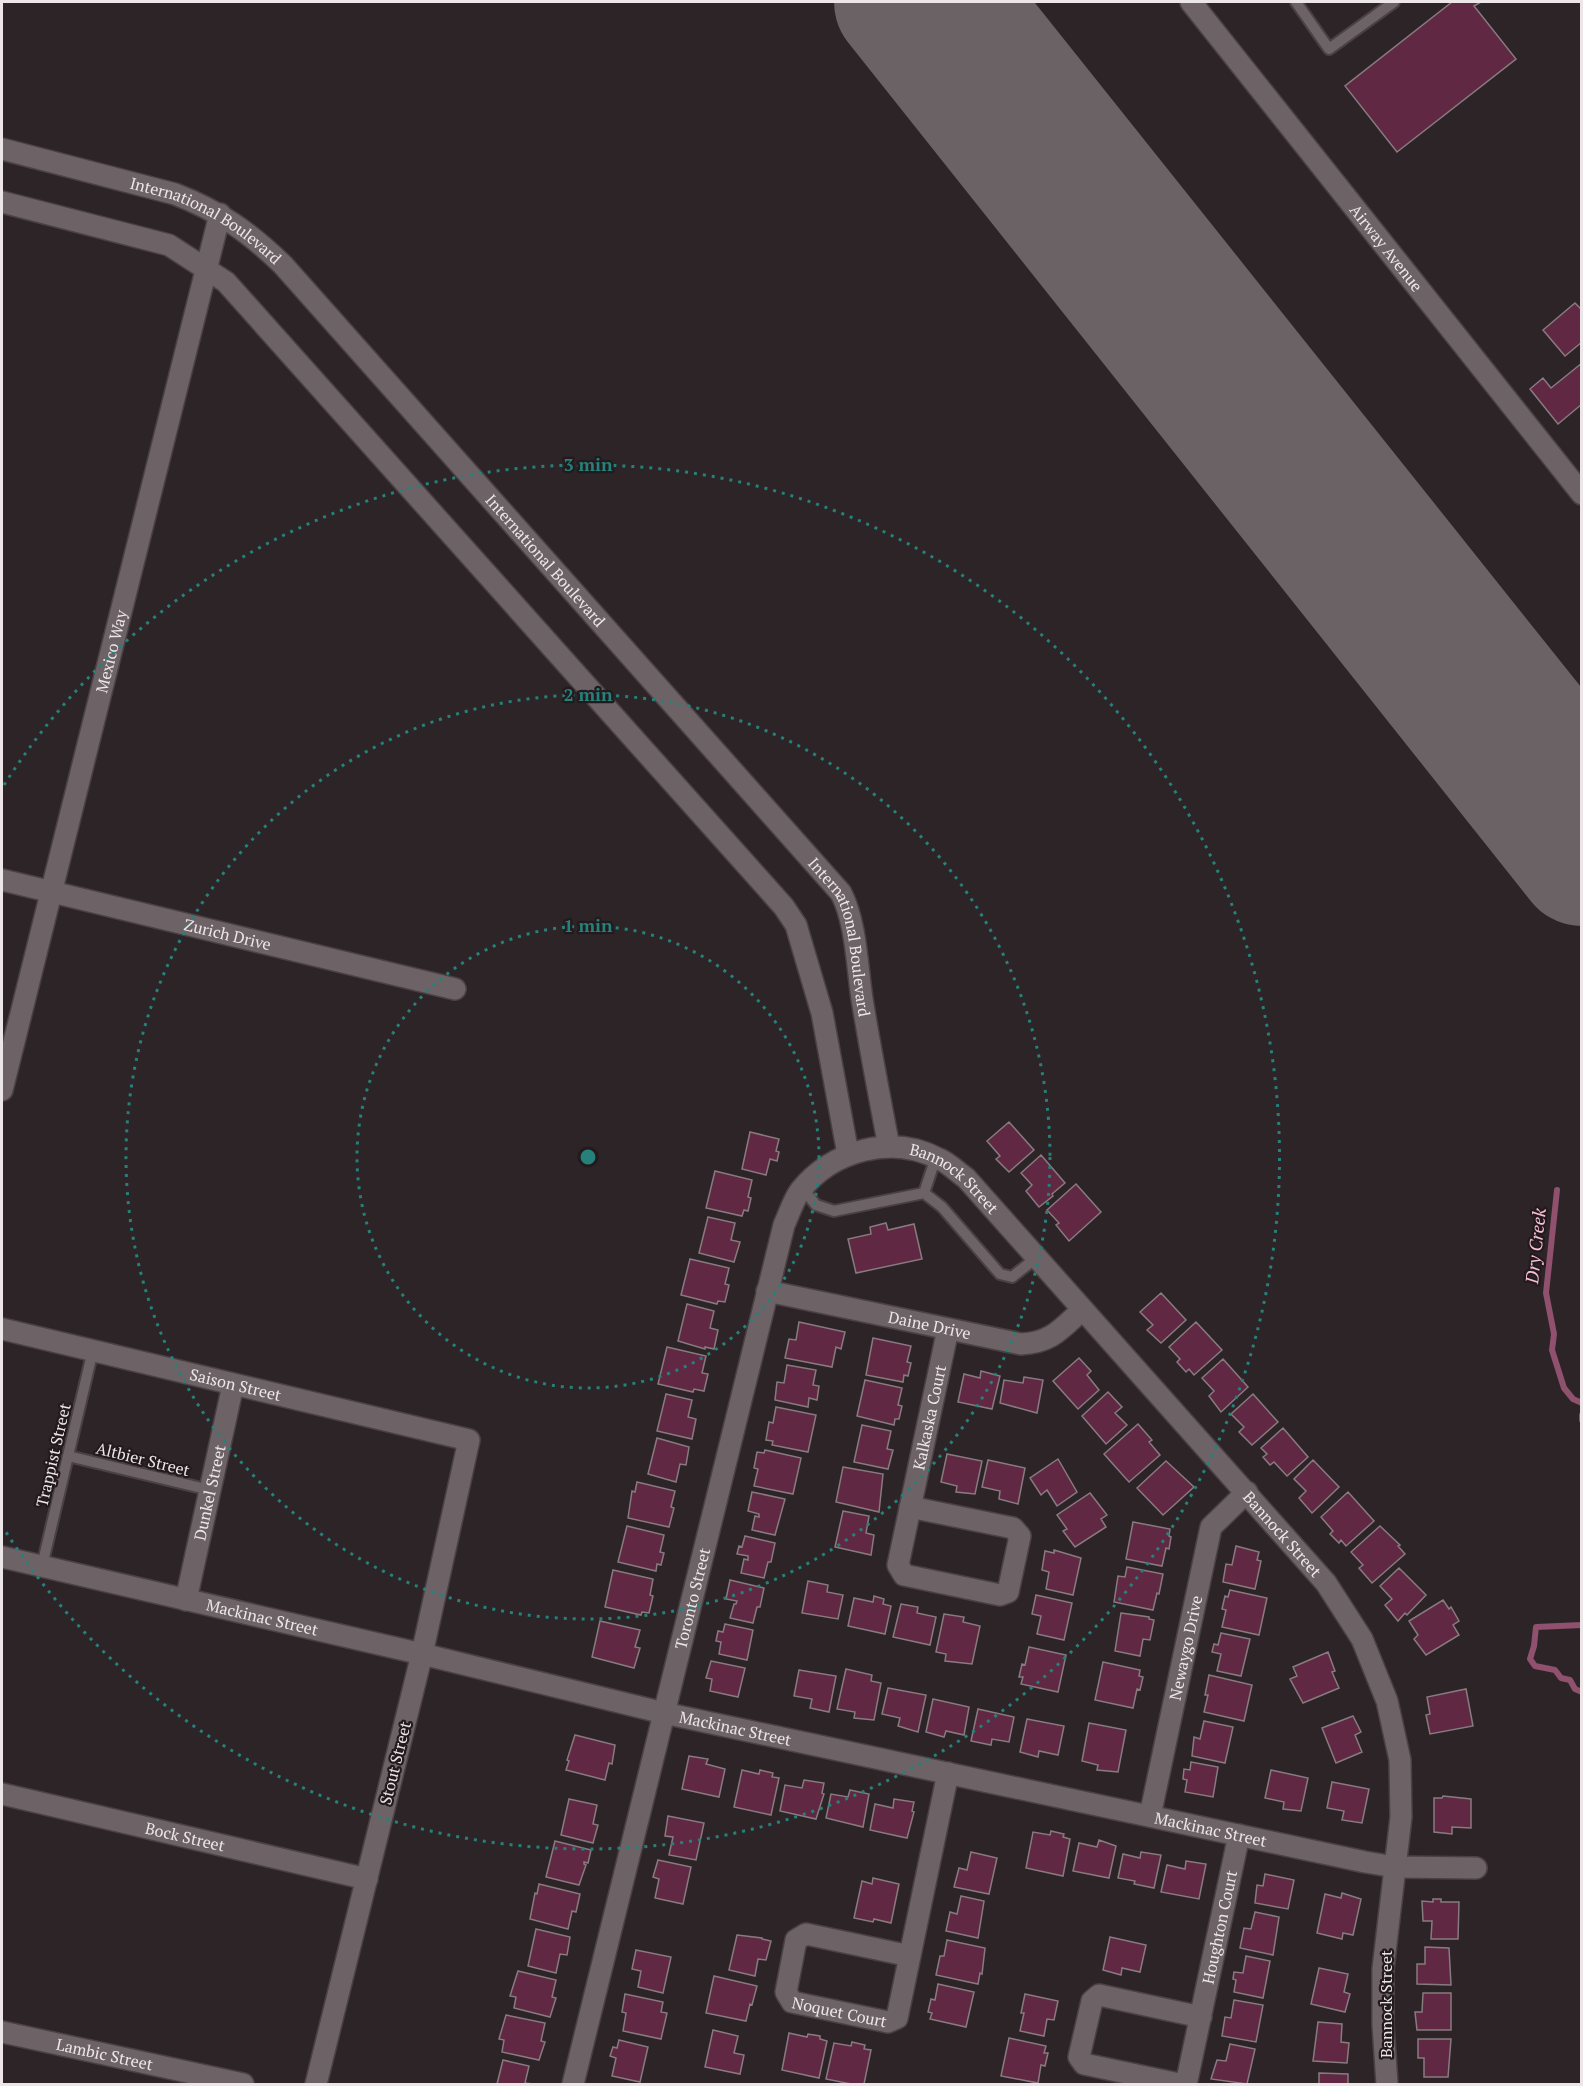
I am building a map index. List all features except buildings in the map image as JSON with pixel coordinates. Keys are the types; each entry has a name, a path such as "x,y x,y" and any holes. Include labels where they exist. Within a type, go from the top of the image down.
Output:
{"street":[{"name":"Airway Avenue","path":"1191,2 1581,494"},
{"name":"International Boulevard","path":"2,149 176,194 220,214 259,241 283,265 841,892 847,904 851,925 863,1006 889,1146"},
{"name":"International Boulevard","path":"2,202 169,245 226,282 784,907 796,925 822,1013 857,1152"},
{"name":"Mexico Way","path":"2,1090 220,214"},
{"name":"Zurich Drive","path":"2,880 455,989"},
{"name":"Bannock Street","path":"857,1152 889,1146 916,1151 936,1157 966,1178 1326,1583 1362,1639 1387,1701 1400,1760 1401,1816 1383,1969 1383,2025 1387,2085"},
{"name":"Toronto Street","path":"573,2085 784,1225 803,1189 830,1163 857,1152"},
{"name":"Daine Drive","path":"767,1291 1021,1344 1037,1343 1053,1337 1082,1310"},
{"name":"Saison Street","path":"2,1329 469,1440"},
{"name":"Kalkaska Court","path":"910,1507 1013,1528 1020,1536 1008,1592 1000,1595 904,1575 898,1565 910,1507 948,1329"},
{"name":"Dunkel Street","path":"186,1600 233,1385"},
{"name":"Stout Street","path":"316,2085 422,1654 469,1440"},
{"name":"Newaygo Drive","path":"1150,1816 1211,1527 1247,1492"},
{"name":"Mackinac Street","path":"2,1557 422,1654 664,1713 1239,1835 1395,1867 1476,1868"},
{"name":"Noquet Court","path":"910,1956 806,1935 796,1940 786,1992 792,2002 888,2022 897,2018 910,1956 948,1773"},
{"name":"Bock Street","path":"2,1794 367,1879"},
{"name":"Houghton Court","path":"1201,2017 1099,1995 1092,2001 1079,2057 1084,2064 1179,2084 1187,2080 1201,2017 1239,1835"},
{"name":"Lambic Street","path":"2,2032 243,2085"}],"lane":[{"path":"1296,2 1329,49 1394,2"},
{"path":"924,1193 936,1157"},
{"path":"803,1189 816,1205 834,1210 924,1193 942,1207 1000,1274 1012,1276 1036,1258"},
{"name":"Trappist Street","path":"42,1566 93,1350"},
{"name":"Altbier Street","path":"68,1456 210,1490"}],"waterway":[{"name":"Dry Creek","path":"1557,1190 1546,1293 1554,1334 1552,1350 1564,1388 1573,1399 1582,1403"},
{"name":"Dry Creek","path":"1582,1415 1582,1420"},
{"name":"Dry Creek","path":"1582,1625 1536,1627 1530,1659 1535,1666 1555,1670 1561,1678 1570,1680 1575,1689 1582,1692"}],"taxiway":[{"path":"1001,2 1582,730"}],"runway":[{"path":"899,2 1582,861"}]}
